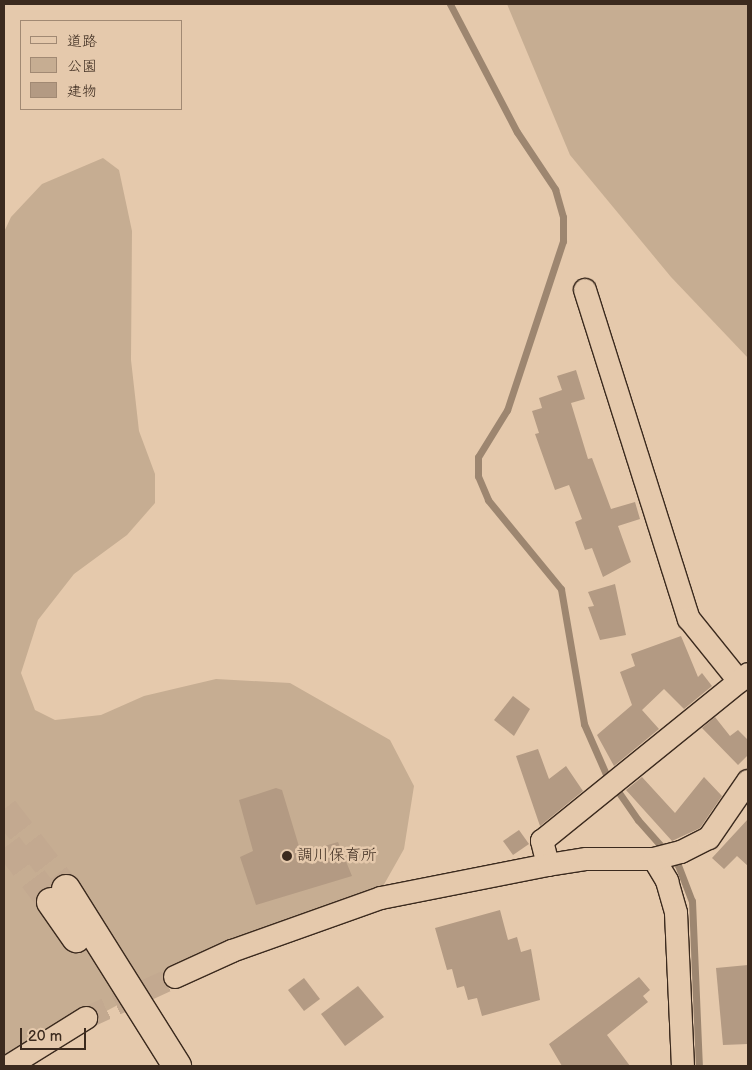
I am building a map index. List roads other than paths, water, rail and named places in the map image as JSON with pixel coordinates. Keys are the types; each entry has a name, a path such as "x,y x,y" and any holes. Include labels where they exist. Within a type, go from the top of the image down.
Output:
{"highway":[{"path":"160,1066 58,896 177,1066"}],"street":[{"path":"548,865 542,842 744,677 689,619 585,290"},
{"path":"175,977 232,952 380,898 587,859 665,856 709,838 748,781"},
{"path":"665,856 667,881 676,913 683,1066"},
{"path":"9,1066 86,1018"}],"waterway":[{"path":"450,4 517,132 555,189 563,217 563,241 507,410 478,457 478,476 488,500 561,589 584,724 606,774 638,820 678,865 692,901 699,1066"}],"tunnel":[{"path":"4,809 66,889"},
{"path":"8,845 51,902"},
{"path":"86,1018 175,977"}],"place":[{"name":"調川保育所","path":"287,856"}]}
